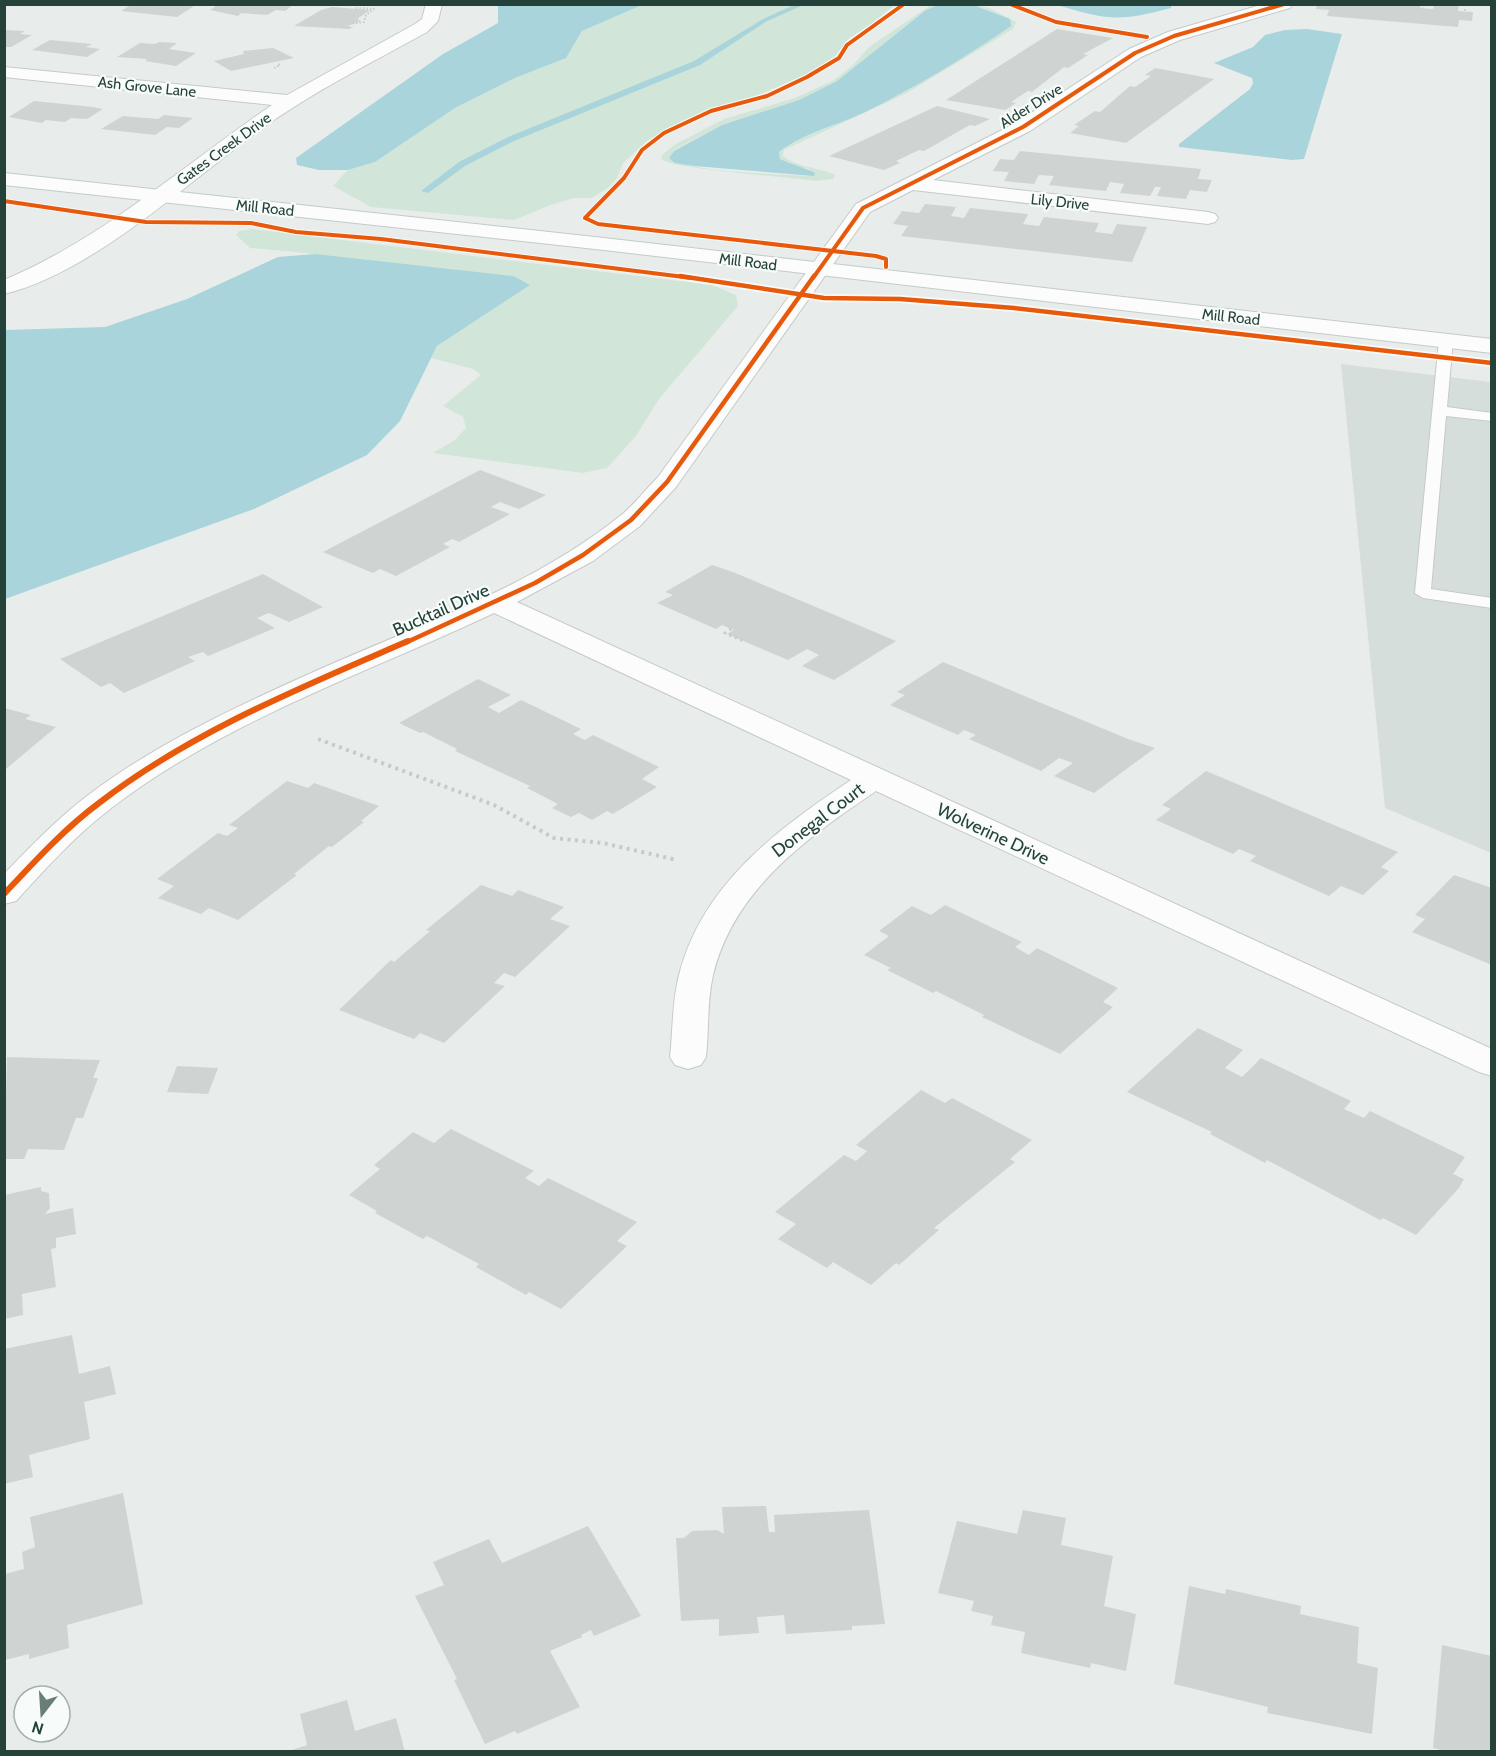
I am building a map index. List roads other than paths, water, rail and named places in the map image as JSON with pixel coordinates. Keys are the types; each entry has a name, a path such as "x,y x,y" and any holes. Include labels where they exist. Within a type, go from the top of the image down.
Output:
{"street":[{"name":"Gates Creek Drive","path":"4,288 56,265 94,243 290,101 421,28 430,21 434,4"},
{"name":"Alder Drive","path":"818,271 863,208 1023,127 1135,53 1174,36 1284,4"},
{"name":"Ash Grove Lane","path":"4,72 290,101"},
{"name":"Mill Road","path":"4,179 583,242 818,271 1491,346"},
{"name":"Lily Drive","path":"911,184 1208,218"},
{"name":"Bucktail Drive","path":"4,894 59,838 112,793 171,754 232,722 495,603 583,555 631,520 667,482 818,271"},
{"name":"Wolverine Drive","path":"495,603 1491,1064"},
{"name":"Donegal Court","path":"688,1057 697,974 715,924 732,898 744,881 782,842 873,778"}],"lane":[{"path":"1446,340 1423,593 1491,603"},
{"path":"1441,411 1491,417"}],"water":[{"path":"941,4 973,5 1010,19 1011,26 957,61 901,93 863,113 799,140 779,152 780,159 815,173 814,176 694,166 675,163 669,158 674,151 722,125 799,100 837,81 926,10"},
{"path":"1171,4 1171,8 1125,17 1089,14 1057,5"},
{"path":"498,5 642,5 582,31 566,58 515,78 455,108 375,162 348,170 319,170 297,165 296,158 443,54 498,23"},
{"path":"1307,29 1342,34 1304,159 1292,160 1179,147 1179,144 1250,89 1253,83 1252,78 1214,63 1253,47 1265,35 1285,30"},
{"path":"315,254 513,276 530,285 437,346 400,421 367,455 254,509 5,599 5,330 105,327 187,299 278,257"}],"waterway":[{"path":"425,191 462,164 511,139 697,63 765,20 803,4"}]}
